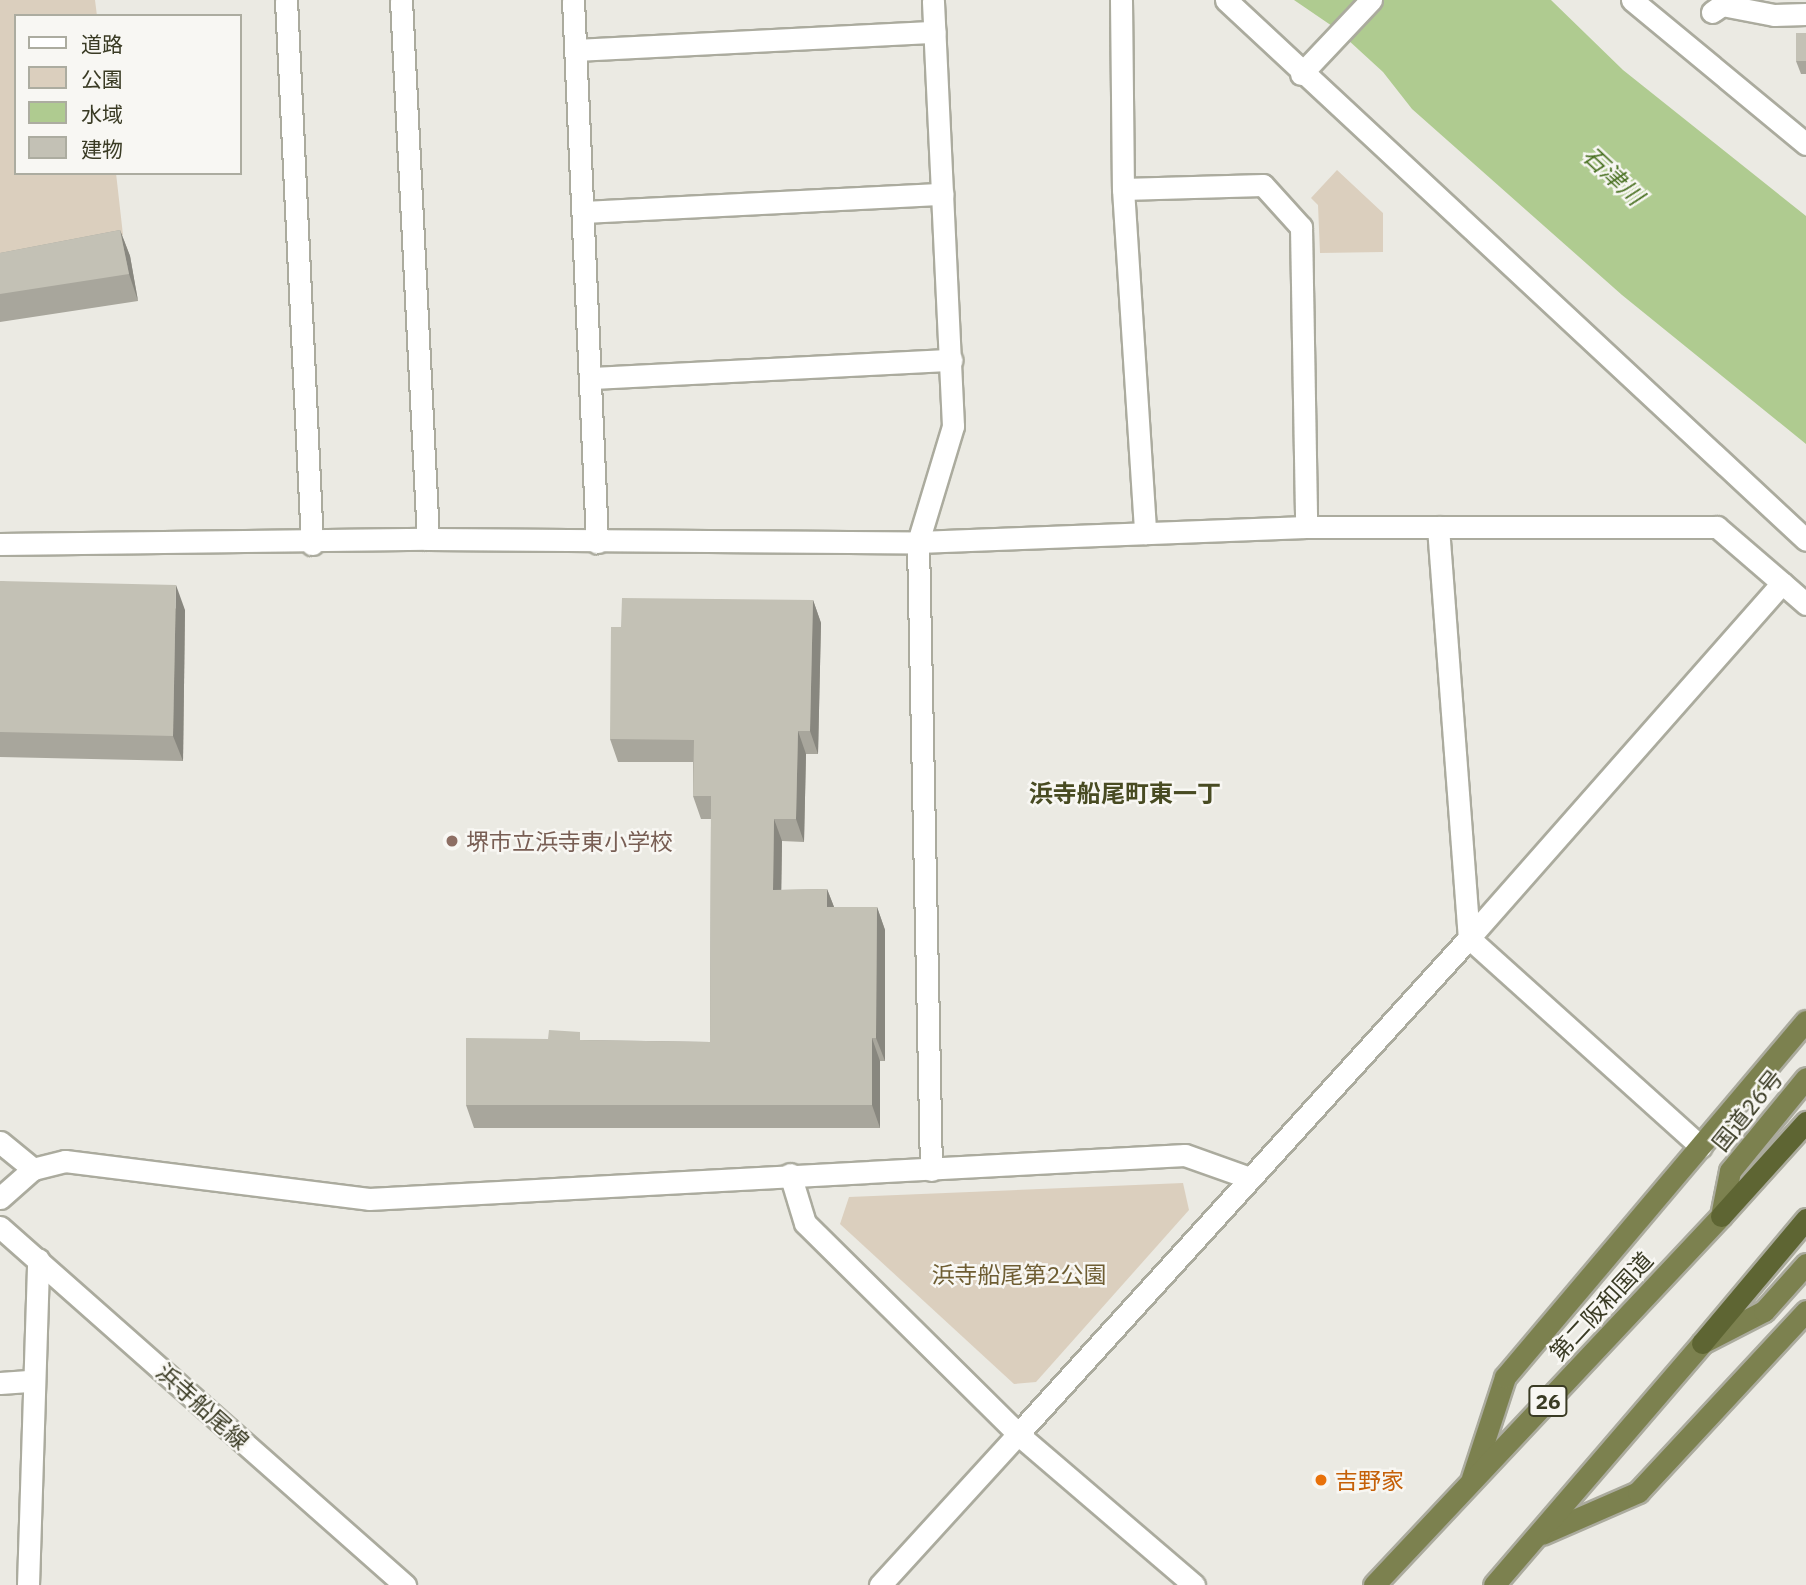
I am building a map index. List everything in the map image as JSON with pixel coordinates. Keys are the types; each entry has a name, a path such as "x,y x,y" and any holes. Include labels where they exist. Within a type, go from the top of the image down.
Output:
{"highway":[{"path":"1470,1484 1505,1377 1806,1021"},
{"name":"国道26号","path":"1721,1216 1730,1171 1806,1078"},
{"name":"第二阪和国道","path":"1374,1585 1806,1122"},
{"path":"1494,1585 1806,1219"},
{"path":"1702,1343 1764,1311 1806,1264"},
{"path":"1536,1536 1638,1492 1806,1311"}],"street":[{"path":"286,0 312,544"},
{"path":"401,0 428,540"},
{"path":"573,0 593,378 597,542"},
{"path":"930,1170 918,542 953,426 933,0"},
{"path":"1121,0 1123,189 1145,533"},
{"path":"1226,0 1301,74 1806,540"},
{"path":"1301,74 1371,0"},
{"path":"1632,0 1806,144"},
{"path":"1712,12 1722,5 1774,15 1806,14"},
{"path":"576,50 935,32"},
{"path":"1123,189 1263,185 1301,227 1306,527"},
{"path":"584,212 943,194"},
{"path":"593,378 952,360"},
{"path":"0,544 312,544 428,540 918,542 1306,527 1717,527 1806,604"},
{"path":"1438,527 1469,939 1701,1147"},
{"path":"880,1585 1469,939 1782,583"},
{"path":"0,1142 33,1169"},
{"path":"0,1198 33,1169 65,1161 369,1199 790,1174 930,1170 1185,1155 1250,1178"},
{"path":"790,1174 805,1223 1018,1434 1194,1585"},
{"name":"浜寺船尾線","path":"0,1227 405,1585"},
{"path":"28,1585 37,1259"},
{"path":"0,1383 32,1381"}],"green space":[{"path":"0,0 95,0 97,14 14,14 14,175 116,175 123,235 0,261"},
{"path":"1337,170 1383,213 1383,252 1320,253 1318,205 1311,198"},
{"name":"浜寺船尾第2公園","path":"1183,1183 1189,1210 1036,1382 1014,1384 840,1224 849,1197"}],"water":[{"name":"石津川","path":"1294,0 1551,0 1623,70 1806,216 1806,444 1622,295 1412,109 1383,72 1335,28"}],"building":[{"path":"1796,33 1806,33 1806,61 1796,61"},
{"path":"120,230 129,274 0,294 0,253"},
{"path":"0,581 176,585 173,736 0,732"},
{"path":"622,598 813,600 810,731 798,731 796,819 774,819 773,890 827,889 827,907 877,907 876,1038 872,1038 872,1105 466,1105 466,1038 548,1039 549,1030 580,1032 580,1040 710,1042 711,796 693,796 694,740 610,739 611,627 621,627"}],"place":[{"name":"堺市立浜寺東小学校","path":"452,841"},
{"name":"吉野家","path":"1321,1480"}],"district":[{"name":"浜寺船尾町東一丁","path":"1125,794"}]}
